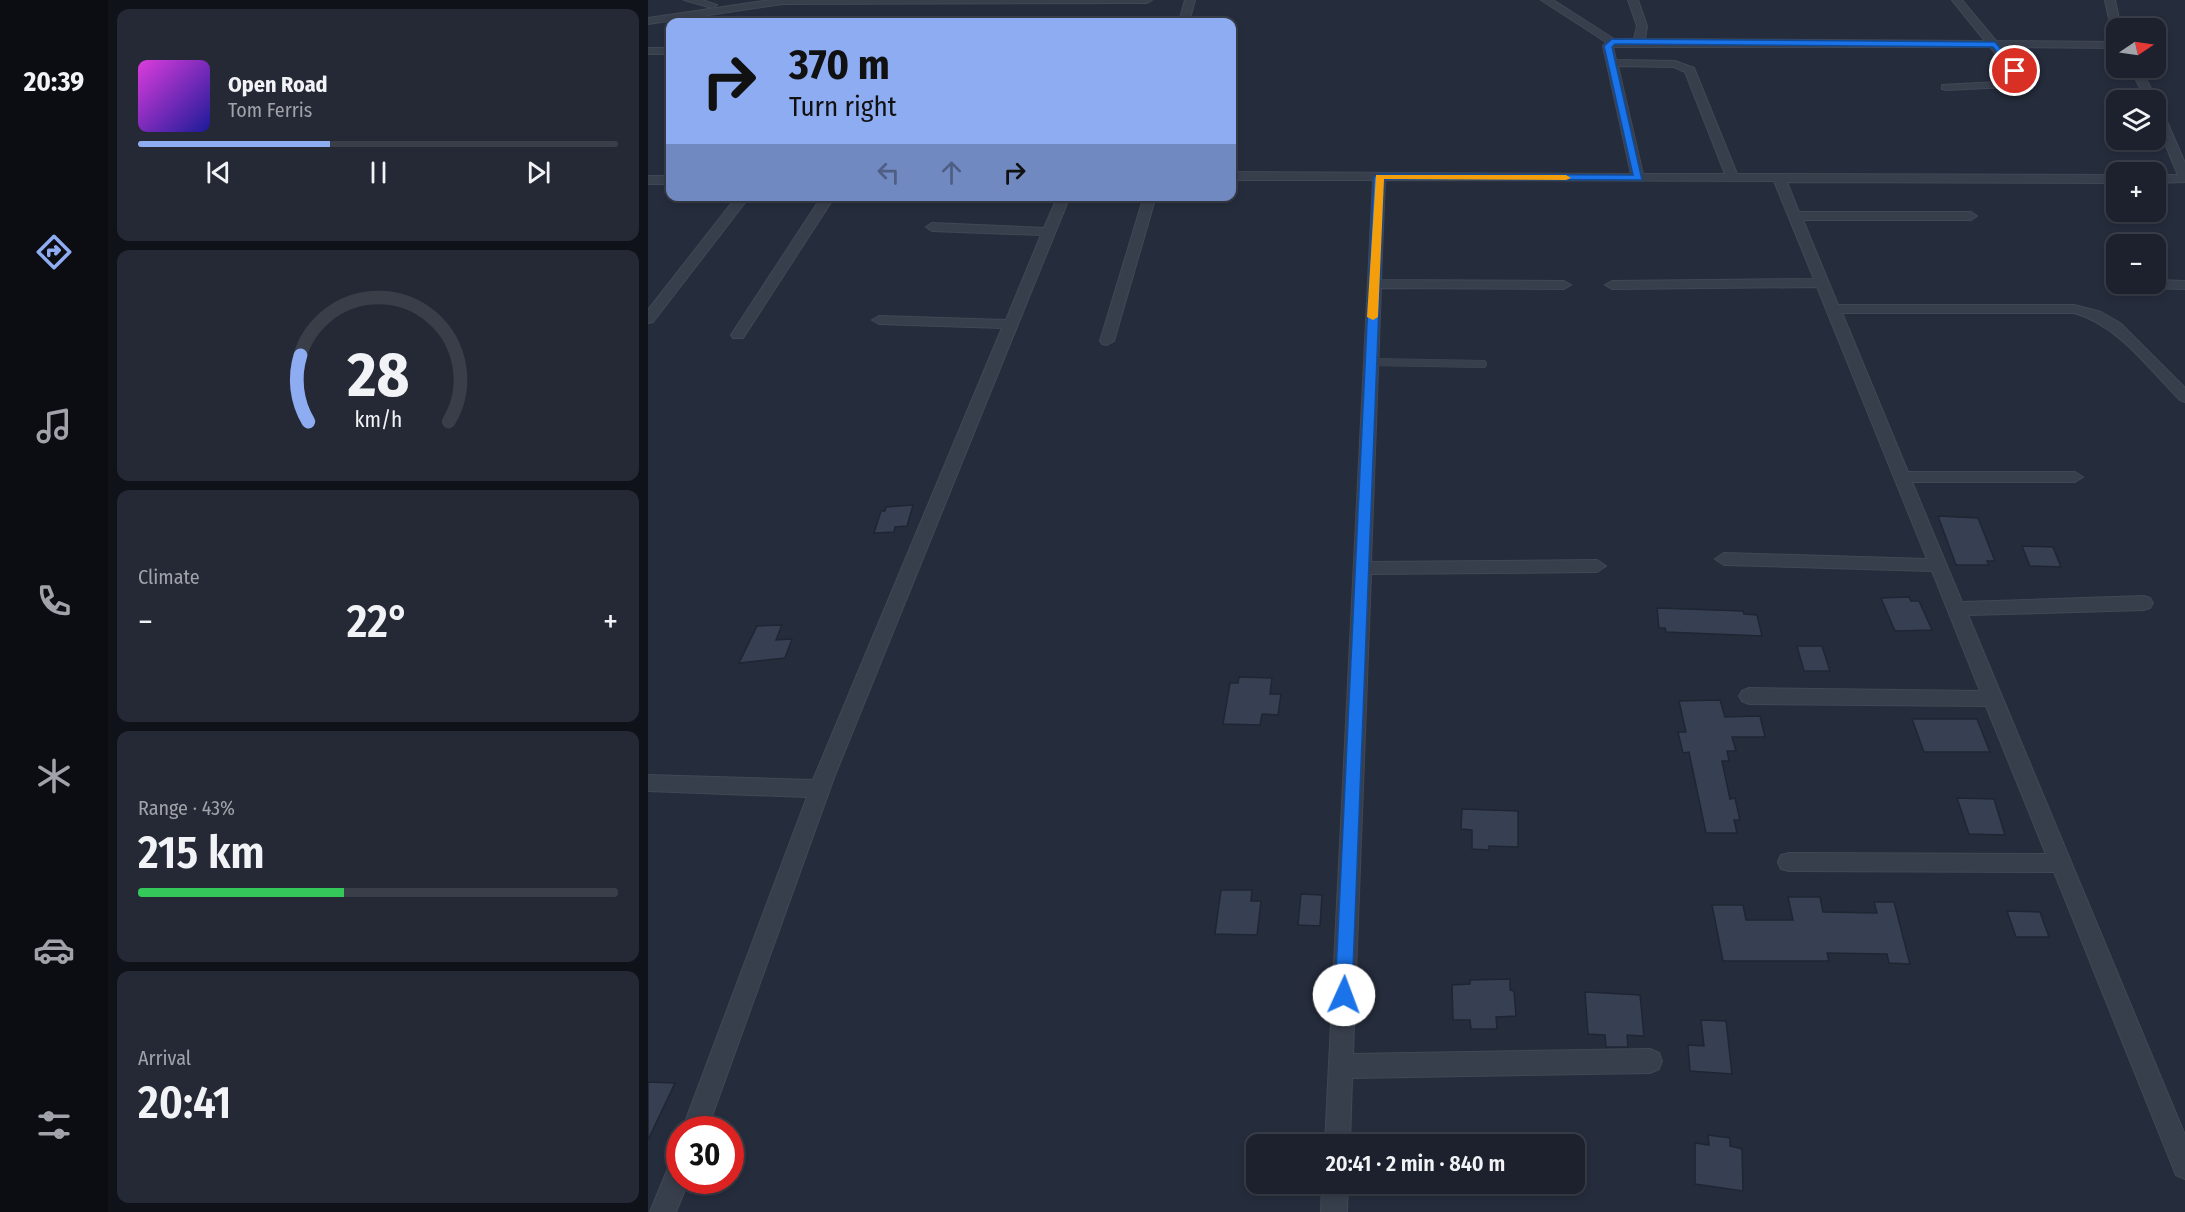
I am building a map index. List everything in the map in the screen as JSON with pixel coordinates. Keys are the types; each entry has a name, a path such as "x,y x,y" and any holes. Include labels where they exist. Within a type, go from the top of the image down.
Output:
{"street":[{"path":"689,0 712,5"},
{"path":"648,19 783,0"},
{"path":"648,19 712,5 783,0 1147,0"},
{"path":"1185,18 1190,0"},
{"path":"1546,0 1612,42 2106,45"},
{"path":"1633,0 1642,26 1640,41"},
{"path":"1946,87 2025,84 1957,0"},
{"path":"2110,0 2114,18"},
{"path":"1612,42 1608,46 1638,178"},
{"path":"648,51 666,51"},
{"path":"1612,63 1675,64 1690,70 1733,178"},
{"path":"2166,133 2185,177 2166,178"},
{"path":"1236,176 2106,179"},
{"path":"1337,1134 1379,177"},
{"path":"1779,178 2185,1166"},
{"path":"648,180 666,180"},
{"path":"650,315 740,201"},
{"path":"738,335 826,201"},
{"path":"699,1116 819,789 1062,201"},
{"path":"1107,341 1149,201"},
{"path":"1795,216 1971,216"},
{"path":"932,227 1050,232"},
{"path":"1612,285 1822,283"},
{"path":"1374,284 1564,285"},
{"path":"2166,285 2185,285"},
{"path":"1833,309 2074,309 2115,326 2185,396"},
{"path":"879,320 1012,324"},
{"path":"1902,477 2075,477"},
{"path":"1724,560 1938,565"},
{"path":"1362,568 1597,567"},
{"path":"1956,609 2144,603"},
{"path":"1749,696 1993,699"},
{"path":"648,783 819,789"},
{"path":"1789,862 2060,863"},
{"path":"1340,1066 1650,1061"},
{"path":"663,1212 670,1194"},
{"path":"1334,1212 1335,1194"}],"lane":[{"path":"1371,362 1483,364"}],"building":[{"path":"913,505 907,526 895,527 894,532 874,533 881,511 885,511 886,507"},
{"path":"1938,516 1978,518 1995,561 1987,561 1989,565 1956,565"},
{"path":"2022,546 2053,547 2061,567 2030,566"},
{"path":"1909,597 1911,601 1919,601 1932,630 1895,631 1881,598"},
{"path":"1657,608 1743,611 1744,614 1757,615 1762,636 1666,632 1665,628 1659,628"},
{"path":"782,625 776,640 792,639 785,658 739,663 757,626"},
{"path":"1797,646 1822,646 1830,671 1804,671"},
{"path":"1239,677 1272,678 1270,694 1281,694 1278,715 1262,714 1260,725 1223,724 1230,683 1238,683"},
{"path":"1720,700 1725,717 1760,716 1765,737 1732,737 1736,751 1727,751 1729,761 1722,761 1730,799 1735,798 1740,820 1734,820 1737,833 1706,833 1689,752 1683,753 1678,732 1686,732 1679,701"},
{"path":"1912,719 1977,719 1990,752 1924,752"},
{"path":"1957,798 1994,799 2005,835 1969,834"},
{"path":"1462,809 1518,811 1518,847 1489,846 1489,850 1472,849 1472,830 1461,829"},
{"path":"1221,890 1252,890 1251,901 1261,901 1257,935 1215,934"},
{"path":"1301,894 1322,895 1320,926 1298,925"},
{"path":"1788,897 1820,897 1823,912 1877,913 1874,902 1894,902 1910,964 1889,963 1887,954 1827,953 1829,961 1723,961 1712,905 1743,905 1746,920 1793,920"},
{"path":"2007,911 2040,912 2049,937 2016,937"},
{"path":"1510,979 1510,990 1514,991 1516,1016 1496,1017 1497,1029 1471,1029 1470,1020 1453,1020 1452,985 1470,984 1470,980"},
{"path":"1585,992 1640,995 1644,1036 1627,1035 1628,1047 1606,1047 1605,1035 1588,1034"},
{"path":"1701,1020 1726,1021 1732,1074 1690,1071 1688,1045 1704,1046"},
{"path":"648,1082 675,1083 648,1140"},
{"path":"1708,1135 1730,1138 1730,1146 1742,1149 1743,1191 1695,1184 1695,1143 1709,1145"}],"slow traffic":[{"path":"1373,317 1379,177 1566,178"}],"route":[{"path":"1344,995 1379,177 1638,178 1608,46 1612,42 1995,45 2015,71"}]}
